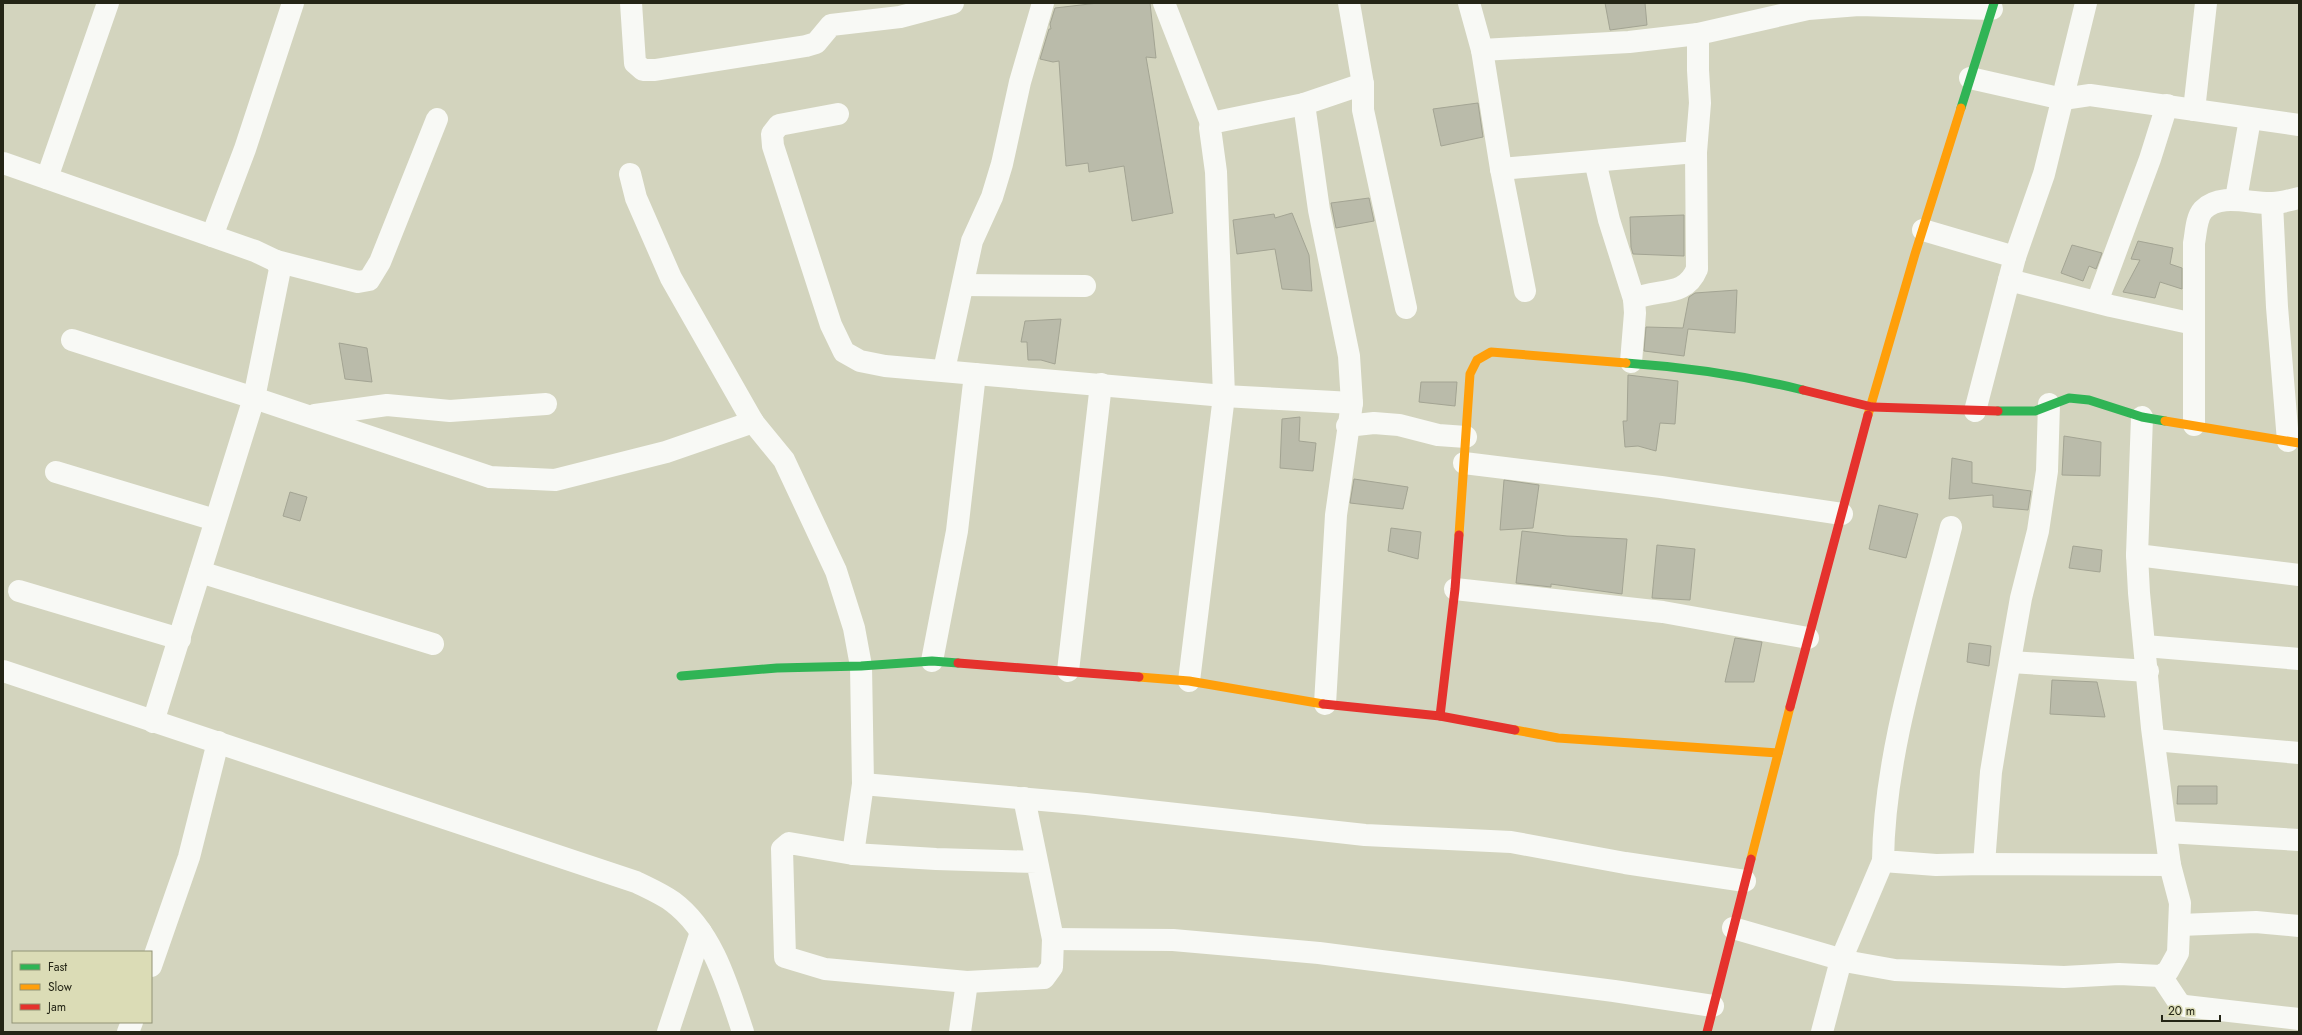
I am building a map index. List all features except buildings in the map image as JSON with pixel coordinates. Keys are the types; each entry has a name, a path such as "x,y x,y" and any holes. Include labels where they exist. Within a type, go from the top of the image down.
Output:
{"street":[{"path":"48,178 108,3"},
{"path":"212,236 244,149 293,3"},
{"path":"631,3 635,63 643,70 655,70 806,46 816,42 830,25 899,10 953,3"},
{"path":"944,370 972,241 992,197 1002,164 1020,82 1043,3"},
{"path":"1164,3 1212,123 1211,135 1216,172 1224,396 1189,681"},
{"path":"1349,3 1363,84 1363,110 1406,308"},
{"path":"1469,3 1482,50 1501,169 1525,291"},
{"path":"1974,411 2015,257 2044,174 2086,3"},
{"path":"2194,110 2206,3"},
{"path":"1482,50 1629,42 1698,34 1808,9 1838,5 1993,6 1923,230 1842,514 1808,638 1706,1032"},
{"path":"1634,299 1645,294 1684,287 1692,280 1696,269 1696,152 1700,103 1698,34"},
{"path":"1970,78 2063,100 2090,95 2167,105 2250,119 2299,124"},
{"path":"1212,123 1304,104 1363,84"},
{"path":"1304,104 1319,210 1349,356 1352,403 1336,515 1325,704"},
{"path":"2097,302 2150,159 2167,105"},
{"path":"838,114 779,125 772,134 773,146 831,325 844,352 860,361 885,366 944,370 1224,396 1352,403"},
{"path":"3,163 255,250 276,261 358,282 369,280 380,262 437,119"},
{"path":"2236,199 2250,119"},
{"path":"1501,169 1696,152"},
{"path":"1595,161 1609,220 1634,299 1635,313 1631,362"},
{"path":"630,174 636,198 671,278 753,422 784,460 836,571 854,628 861,666 863,784 853,854"},
{"path":"2194,425 2194,243 2198,222 2203,210 2217,203 2236,199 2272,204 2299,198"},
{"path":"1440,716 1455,589 1470,374 1473,364 1478,357 1491,352 1498,352 1631,362 1771,382 1872,407 1974,411 2035,411 2049,404 2069,398 2089,400 2142,418 2194,425 2293,442 2277,307 2272,204"},
{"path":"1923,230 2015,257"},
{"path":"153,722 254,398 279,279 280,269 276,261"},
{"path":"2010,280 2194,324"},
{"path":"963,284 1085,286"},
{"path":"72,340 309,416 490,477 555,480 666,452 753,422"},
{"path":"932,661 957,531 975,374"},
{"path":"1068,671 1101,384"},
{"path":"309,416 387,405 450,411 546,404"},
{"path":"1984,864 1992,772 2021,598 2038,531 2047,470 2049,404"},
{"path":"1733,928 1841,960 1894,970 2064,977 2119,974 2161,976 2168,971 2178,953 2180,903 2170,865 2167,832 2154,740 2137,555 2142,418"},
{"path":"1348,426 1374,423 1399,425 1438,435 1466,437"},
{"path":"1464,463 1660,487 1842,514"},
{"path":"56,472 215,520"},
{"path":"1822,1032 1841,960 1883,861 1888,792 1904,715 1951,527"},
{"path":"2137,555 2299,575"},
{"path":"200,572 433,644"},
{"path":"1455,589 1663,612 1808,638"},
{"path":"18,592 180,639"},
{"path":"2145,646 2299,659"},
{"path":"681,676 777,668 861,666 932,661 1189,681 1325,704 1440,716 1558,738 1778,753"},
{"path":"2011,662 2148,671"},
{"path":"3,671 636,882 674,902 701,932 725,978 743,1032"},
{"path":"2154,740 2299,753"},
{"path":"152,963 189,857 218,742"},
{"path":"863,784 1024,798 1365,835 1511,842 1625,863 1745,881"},
{"path":"1024,798 1053,939 1052,967 1044,978 967,982 825,969 785,957 784,846 789,843 853,854 936,860 1037,862"},
{"path":"2167,832 2299,840"},
{"path":"1883,861 1951,866 1984,864 2170,865"},
{"path":"2180,925 2256,922 2299,926"},
{"path":"668,1032 701,932"},
{"path":"1053,939 1173,940 1319,953 1614,991 1713,1006"},
{"path":"2161,976 2179,1003 2185,1006 2299,1019"},
{"path":"960,1032 967,982"}],"traffic: fast":[{"path":"1961,108 1994,3"},
{"path":"1626,363 1715,373 1760,380 1803,390"},
{"path":"1998,411 2035,411 2069,398 2089,400 2142,417 2165,421"},
{"path":"681,676 777,668 861,666 932,661 958,663"}],"traffic: slow":[{"path":"1868,415 1915,254 1961,108"},
{"path":"1459,535 1470,374 1477,360 1491,352 1626,363"},
{"path":"2165,421 2299,443"},
{"path":"1139,677 1189,681 1323,704"},
{"path":"1751,859 1790,707"},
{"path":"1515,730 1558,738 1778,753"}],"traffic: jam":[{"path":"1803,390 1872,407 1998,411"},
{"path":"1790,707 1868,415"},
{"path":"1440,716 1455,589 1459,535"},
{"path":"958,663 1139,677"},
{"path":"1323,704 1440,716 1515,730"},
{"path":"1707,1032 1751,859"}]}
